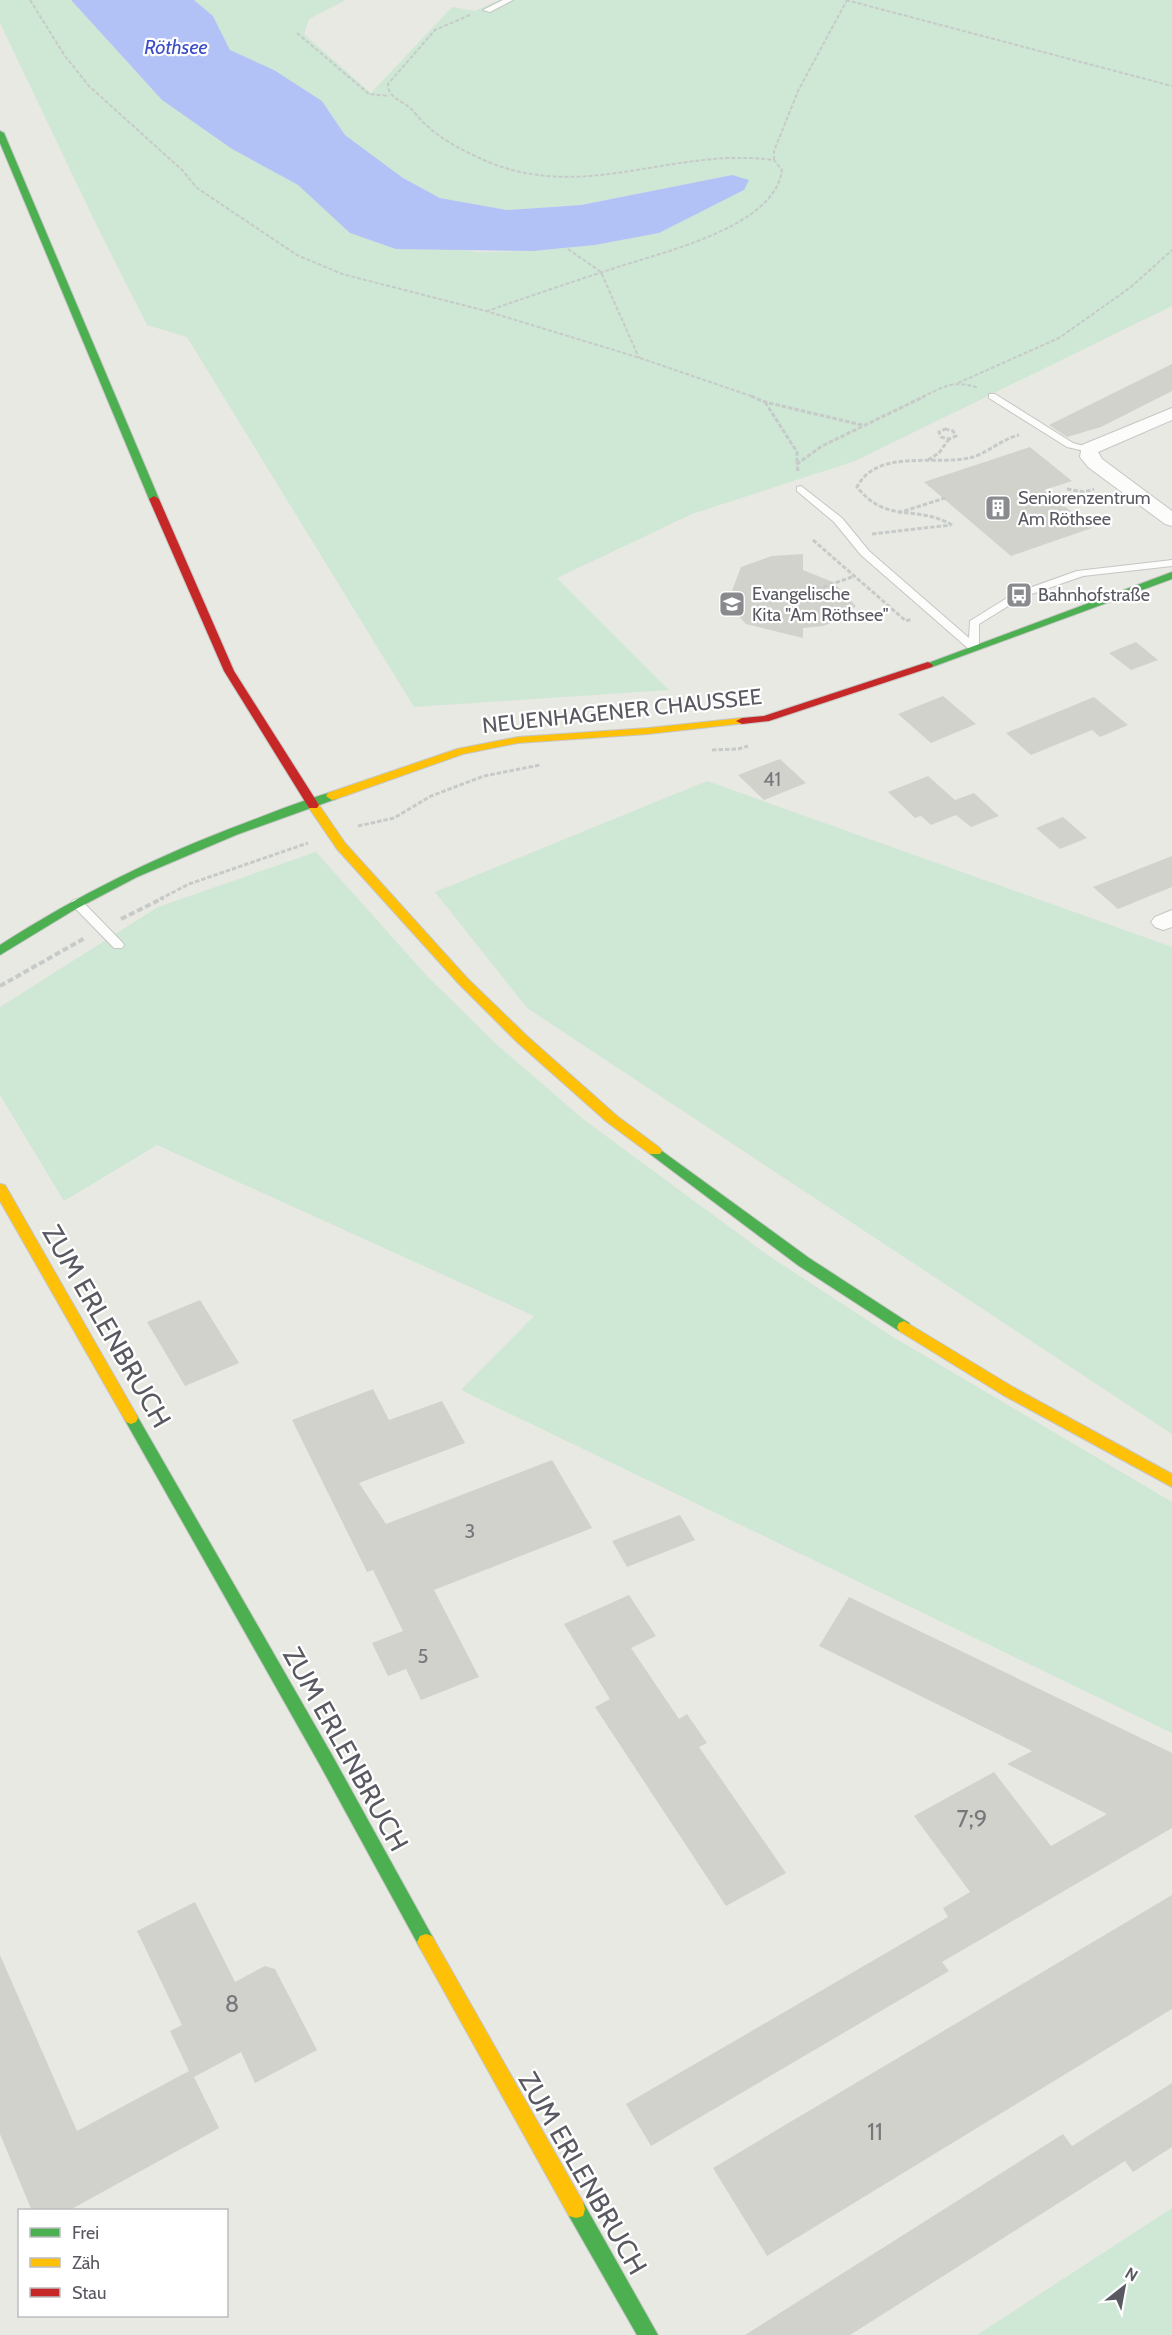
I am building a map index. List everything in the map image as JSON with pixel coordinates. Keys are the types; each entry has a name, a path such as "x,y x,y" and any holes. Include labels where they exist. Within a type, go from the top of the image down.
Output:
{"main road":[{"path":"0,133 176,552 229,671 285,762 314,802 332,834 463,981 522,1039 612,1119 804,1262 858,1298 1008,1391 1172,1481"},
{"name":"NEUENHAGENER CHAUSSEE","path":"0,951 77,903 242,827 461,752 518,740 659,730 765,719 974,648 1172,575"},
{"name":"ZUM ERLENBRUCH","path":"0,1189 326,1760 508,2090 648,2335"}],"street":[{"path":"1172,413 1089,449 1089,456 1095,463 1172,520"}],"lane":[{"path":"487,10 509,0"},
{"path":"992,396 1070,445 1089,449"},
{"path":"801,489 838,520 881,567 974,648"},
{"path":"974,648 974,623 1019,595 1081,573 1172,563"},
{"path":"77,903 118,945"}],"path":[{"path":"30,0 65,56 89,86 182,170 197,188 297,255 342,274 486,311 732,388 765,402 862,425"},
{"path":"486,311 683,248 728,230 746,218 782,181 782,170 774,160 774,151 798,91 847,0 1172,86"},
{"path":"389,96 388,84 435,30 447,23 487,10"},
{"path":"297,33 369,94 389,96 409,104 424,126 446,141 496,168 530,176 596,177 684,161 736,156 774,160"},
{"path":"568,249 601,273 640,358"},
{"path":"958,383 963,378 1059,338 1131,287 1172,250"},
{"path":"797,464 822,446 862,425 953,383 971,386 992,396"},
{"path":"765,402 797,452 796,480 801,489"},
{"path":"854,539 882,531 952,525 942,519 898,513 867,500 857,488 858,482 866,473 884,465 972,457 1009,437 1043,428"},
{"path":"925,462 936,456 950,439 956,436 955,432 945,429 939,432 941,437 950,439"},
{"path":"898,513 945,498"},
{"path":"811,591 881,567"},
{"path":"704,750 738,749 748,746"},
{"path":"0,986 48,957 189,884 332,834 394,818 431,796 484,776 549,763"}],"green space":[{"path":"0,0 71,0 162,100 232,149 298,185 351,233 478,252 533,251 595,245 659,233 744,190 732,175 581,205 507,210 440,198 403,178 345,135 322,101 274,70 230,50 213,16 194,0 346,0 309,19 304,34 371,93 452,7 475,11 499,0 1172,0 1172,306 855,461 692,514 557,578 669,690 414,707 187,337 147,325 0,23"},
{"path":"707,781 1172,947 1172,1434 527,1008 435,892"},
{"path":"316,852 427,976 495,1043 583,1119 766,1254 893,1337 1172,1502 1172,1733 461,1390 534,1316 157,1145 64,1201 0,1095 0,1007 158,907"},
{"path":"1172,2208 1172,2335 977,2335"}],"water":[{"name":"Röthsee","path":"71,0 194,0 213,16 230,50 274,70 322,101 345,135 403,178 440,198 507,210 581,205 732,175 749,180 744,190 659,233 595,245 533,251 396,249 350,233 298,185 232,149 162,100"}],"building":[{"path":"1172,364 1172,391 1101,427 1067,437 1049,425"},
{"name":"Seniorenzentrum Am Röthsee","path":"1030,447 1072,481 1044,490 1092,528 1011,556 924,482"},
{"path":"803,554 803,570 833,582 856,606 839,620 823,626 803,628 803,638 746,624 735,612 730,596 741,567 772,556"},
{"path":"1136,642 1158,660 1131,670 1109,653"},
{"path":"943,696 976,724 931,743 898,714"},
{"path":"1094,697 1128,725 1100,737 1092,730 1031,755 1006,733"},
{"path":"780,759 806,783 764,800 738,775"},
{"path":"928,776 955,800 974,793 999,816 971,827 956,815 931,825 921,816 915,818 888,792"},
{"path":"1063,817 1087,838 1060,849 1036,828"},
{"path":"1172,856 1172,887 1118,909 1093,887"},
{"path":"200,1300 239,1363 185,1386 147,1322"},
{"path":"373,1389 389,1420 442,1401 465,1443 359,1483 386,1524 552,1460 592,1528 434,1590 479,1677 421,1700 406,1669 388,1676 372,1643 403,1631 373,1570 367,1572 292,1420"},
{"path":"680,1515 695,1540 627,1567 612,1541"},
{"path":"629,1595 656,1636 631,1648 679,1719 687,1714 707,1743 699,1747 786,1873 726,1906 595,1707 610,1699 564,1624"},
{"path":"849,1597 1172,1753 1172,1828 942,1962 949,1971 651,2146 626,2104 948,1917 943,1908 970,1892 914,1816 994,1772 1051,1846 1107,1814 1007,1764 1032,1751 819,1646"},
{"path":"1172,1895 1172,2009 767,2256 713,2168"},
{"path":"195,1902 235,1982 265,1966 275,1969 317,2050 255,2083 241,2052 194,2077 219,2128 72,2209 31,2209 0,2134 0,1955 77,2131 189,2071 170,2031 182,2025 137,1931"},
{"path":"1172,2083 1172,2147 1133,2172 1125,2161 850,2335 745,2335 1063,2134 1072,2146"}],"traffic: fast":[{"path":"0,133 154,499"},
{"path":"928,665 1172,575"},
{"path":"0,951 70,907 165,859 265,819 332,796"},
{"path":"655,1151 804,1262 904,1327"},
{"path":"131,1418 326,1760 426,1942"},
{"path":"576,2209 648,2335"}],"traffic: slow":[{"path":"332,796 461,751 518,740 648,731 742,721"},
{"path":"313,805 341,846 463,981 522,1039 612,1119 655,1151"},
{"path":"0,1189 131,1418"},
{"path":"904,1327 1008,1391 1172,1481"},
{"path":"426,1942 576,2209"}],"traffic: jam":[{"path":"154,499 229,671 313,805"},
{"path":"742,721 765,719 928,665"}],"place":[{"name":"Seniorenzentrum Am Röthsee","path":"998,508"},
{"name":"Bahnhofstraße","path":"1019,595"},
{"name":"Evangelische Kita \"Am Röthsee\"","path":"732,604"}]}
